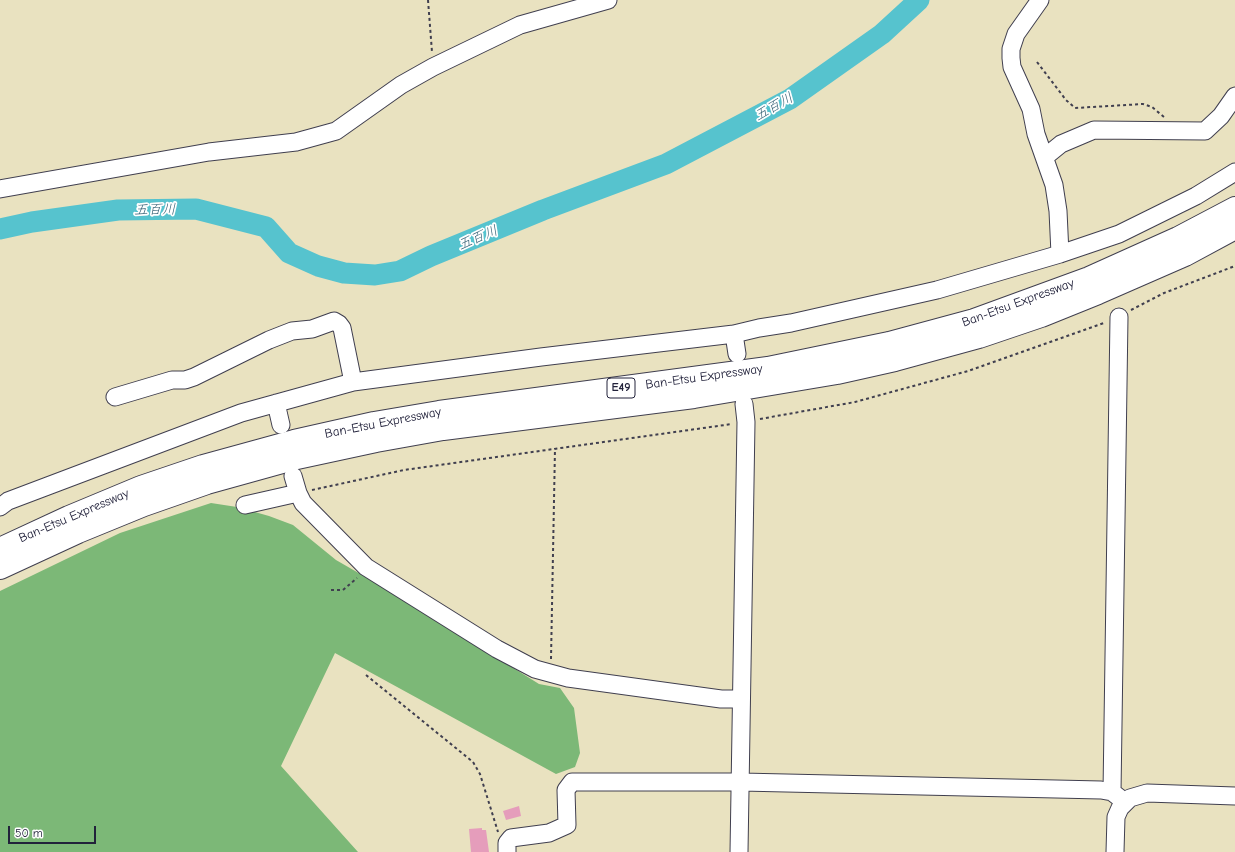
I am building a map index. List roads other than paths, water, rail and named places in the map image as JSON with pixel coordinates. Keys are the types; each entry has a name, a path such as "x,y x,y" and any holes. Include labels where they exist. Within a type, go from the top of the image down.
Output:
{"highway":[{"name":"Ban-Etsu Expressway","path":"0,549 69,517 141,487 203,466 294,441 374,423 440,412 768,368 882,345 974,320 1089,278 1178,238 1235,208"},
{"name":"Ban-Etsu Expressway","path":"0,568 78,532 144,505 207,483 297,458 376,441 443,430 766,386 837,373 902,358 979,336 1041,316 1098,293 1184,255 1235,228"}],"street":[{"path":"0,189 209,152 296,142 330,132 336,130 401,85 433,67 520,25 608,0"},
{"path":"1040,0 1016,34 1011,49 1010,58 1012,67 1031,109 1036,134 1045,157 1056,197 1060,254"},
{"path":"1045,157 1061,144 1094,130 1205,131 1221,116 1235,96"},
{"path":"0,507 8,501 241,413 353,382 541,357 734,334 930,292 1060,254 1119,234 1196,196 1235,172"},
{"path":"1115,852 1118,797 1119,317"},
{"path":"115,397 172,380 185,380 194,377 292,331 312,329 334,321 342,328 353,382"},
{"path":"734,334 737,354"},
{"path":"276,403 281,425"},
{"path":"739,852 746,422 744,404"},
{"path":"294,476 298,493 313,514 366,567 497,650 535,669 568,678 721,698 741,699"},
{"path":"245,505 298,493"},
{"path":"507,848 511,838 549,833 564,827 568,820 566,790 572,782 741,782 1101,790 1118,797 1130,798 1147,794 1235,796"}],"waterway":[{"name":"五百川","path":"0,229 32,222 118,210 196,209 266,227 289,253 318,266 344,273 375,275 400,271 431,256 543,210 666,164 790,99 882,34 919,0"}]}
